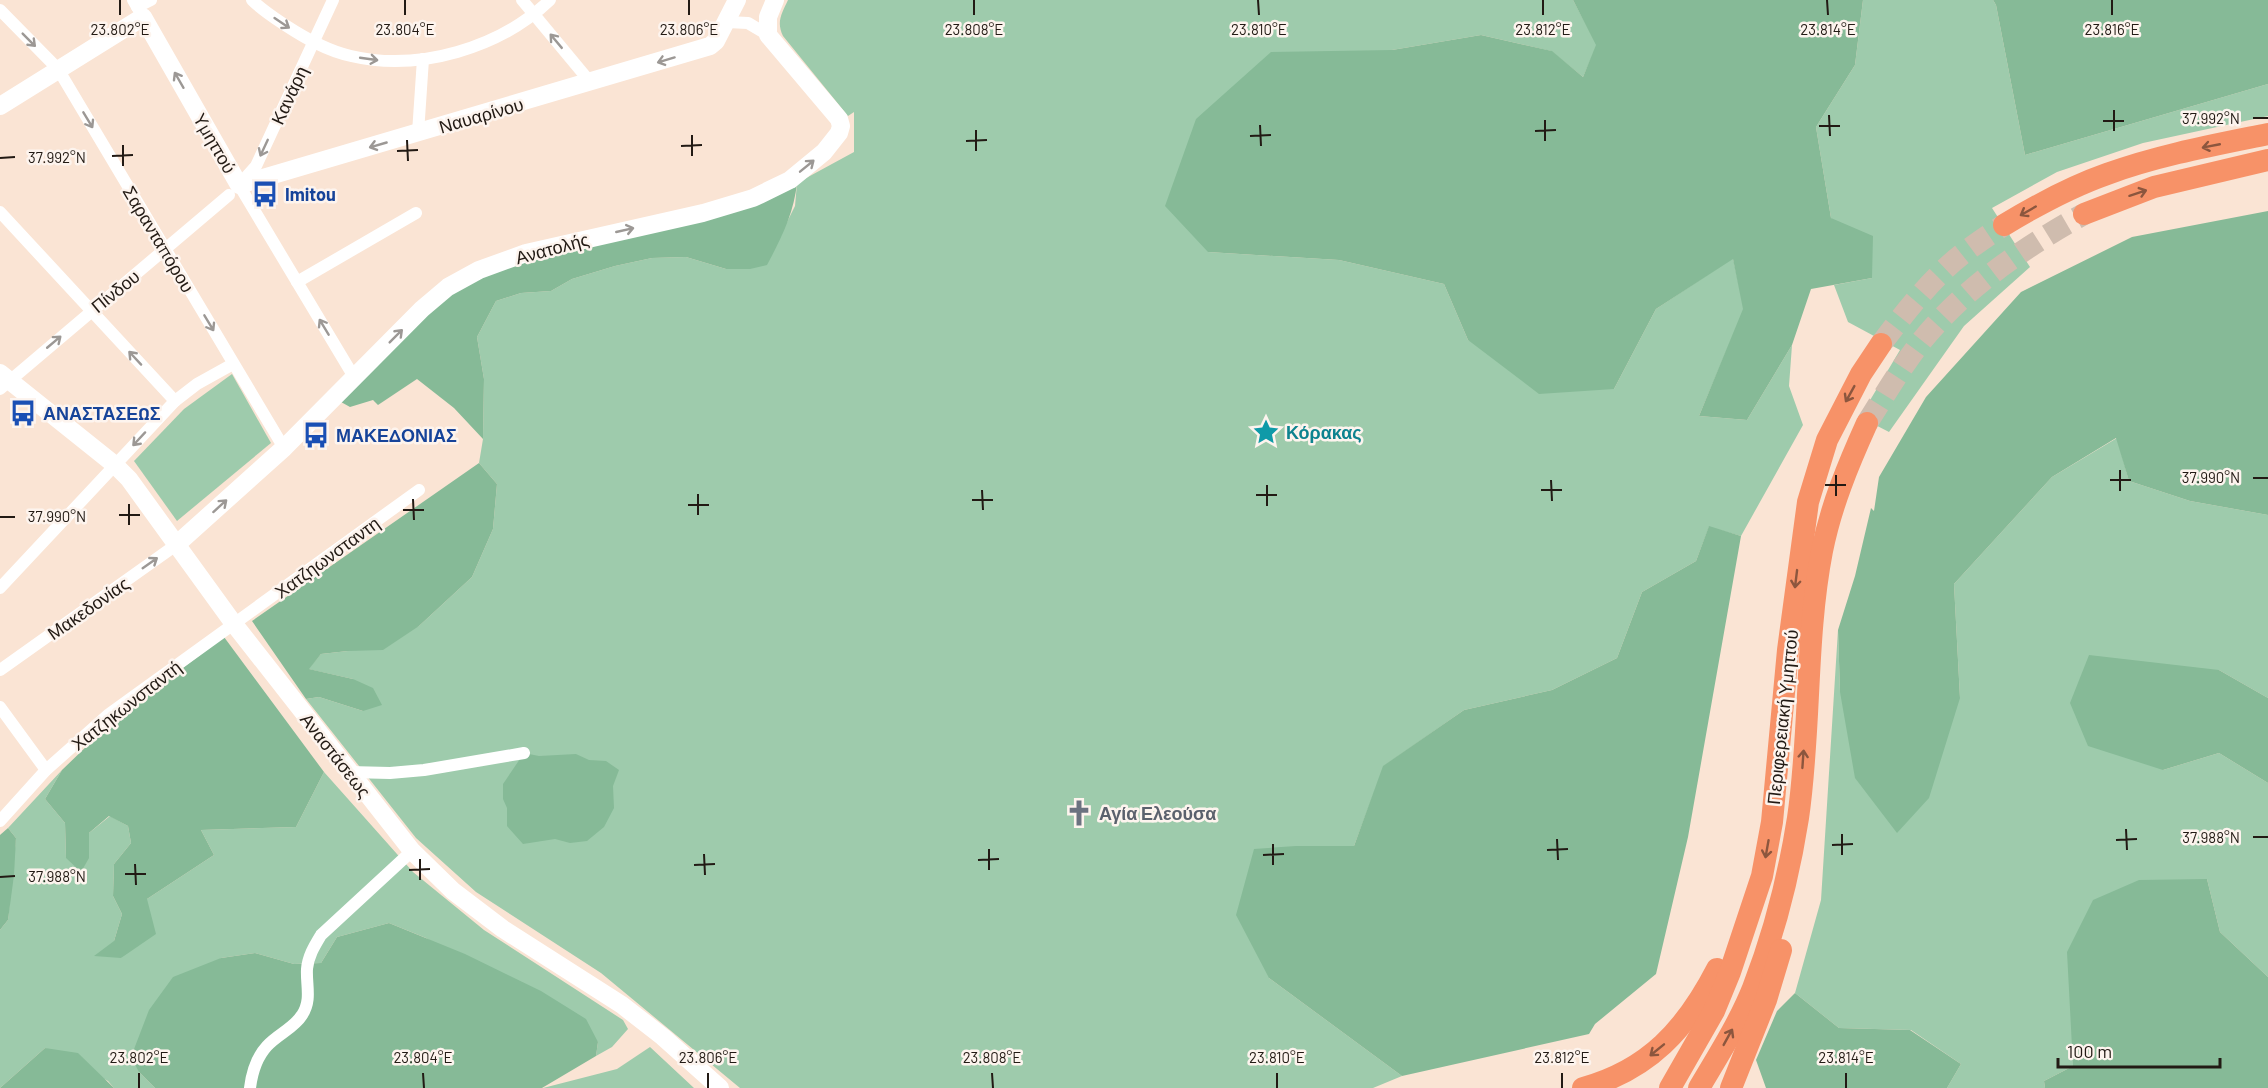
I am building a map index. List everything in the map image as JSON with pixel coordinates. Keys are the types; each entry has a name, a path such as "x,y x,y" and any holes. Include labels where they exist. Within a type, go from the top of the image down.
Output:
{"highway":[{"path":"2004,225 2040,203 2107,174 2175,153 2268,134"},
{"path":"2084,214 2119,199 2154,188 2268,160"},
{"name":"Περιφερειακή Υμηττού","path":"1670,1088 1714,1011 1731,972 1762,876 1772,822 1788,650 1808,502 1827,441 1861,374 1881,344"},
{"name":"Περιφερειακή Υμηττού","path":"1699,1088 1738,1020 1752,989 1783,891 1798,818 1812,636 1822,552 1831,513 1842,482 1868,423"},
{"path":"1731,1088 1766,1000 1784,940 1797,871 1798,818"},
{"path":"1583,1088 1618,1076 1637,1065 1658,1050 1690,1016 1717,969 1762,876"}],"street":[{"path":"0,106 58,69 151,0"},
{"path":"252,0 260,8 314,42 350,56 384,61 423,59 471,47 492,39 534,15 550,0"},
{"name":"Κανάρη","path":"234,190 256,166 333,0"},
{"path":"522,0 591,83"},
{"path":"737,0 742,12 768,26 775,0"},
{"path":"723,29 737,0"},
{"name":"Υμηττού","path":"138,8 234,190 297,282 354,377"},
{"name":"Σαρανταπόρου","path":"0,10 58,69 285,448"},
{"name":"Ανατολής","path":"176,545 285,448 422,309 448,287 479,270 526,253 703,213 753,198 790,180 824,152 839,133 841,126 839,119 768,26 740,21 723,29"},
{"name":"Ναυαρίνου","path":"234,190 710,46 723,29"},
{"path":"418,133 423,59"},
{"name":"Πίνδου","path":"2,382 165,250 234,190"},
{"path":"0,212 175,401"},
{"path":"297,282 416,213"},
{"path":"0,588 175,401 197,384 233,363"},
{"name":"Αναστάσεως","path":"2,382 116,465 129,479 234,624 412,851 453,891 503,929 622,1005 663,1037 720,1088"},
{"name":"Χατζηωνσταντη","path":"234,624 419,490"},
{"name":"Μακεδονίας","path":"0,670 176,545"},
{"name":"Χατζηκωνσταντή","path":"0,821 46,770 109,714 234,624"},
{"path":"0,707 46,770"},
{"path":"350,772 390,773 424,770 524,753"},
{"path":"250,1088 254,1066 268,1045 290,1028 303,1014 309,996 307,969 311,951 321,934 412,851"}],"green space":[{"path":"788,0 1573,0 1597,45 1583,77 1551,51 1481,35 1392,50 1208,252 1339,260 1444,284 1468,340 1614,389 1656,309 1733,258 1744,309 1699,416 1747,420 1792,345 1789,386 1803,425 1741,536 1709,527 1696,561 1642,592 1617,658 1552,690 1464,710 1384,766 1354,846 1296,846 1269,978 1402,1076 1373,1088 740,1088 601,973 476,892 416,838 306,699 319,697 363,711 353,679 308,669 321,654 348,651 419,626 472,577 493,529 497,484 479,463 483,439 484,379 477,337 496,301 521,293 551,291 572,279 652,258 686,257 726,269 787,222 795,206 797,183 854,152 854,112 848,116 783,36 780,22"},
{"path":"1573,0 1863,0 1855,65 1816,127 1831,218 1873,236 1872,278 1811,289 1792,345 1747,420 1699,416 1743,309 1733,259 1656,309 1614,389 1539,394 1468,340 1444,284 1339,260 1208,252 1165,206 1196,119 1271,52 1392,50 1481,35 1552,51 1583,77 1596,45"},
{"path":"1863,0 1993,0 1996,5 2025,155 2268,84 2268,116 2143,143 2057,172 1992,208 2030,267 1964,326 1889,432 1860,417 1900,350 1848,322 1834,285 1872,278 1831,218 1816,127 1855,65"},
{"path":"1993,0 2268,0 2268,84 2025,155 1996,5"},
{"path":"797,183 790,215 767,265 750,269 726,269 686,257 652,258 572,279 551,291 521,293 496,301 477,337 484,379 483,439 454,408 417,379 378,405 373,400 350,407 341,402 423,313 473,277"},
{"path":"2268,211 2268,515 2190,501 2129,481 2116,438 2052,477 1954,584 1960,698 1929,798 1897,833 1855,778 1840,692 1838,630 1855,576 1871,508 1874,511 1879,477 1926,397 2021,292 2132,237"},
{"path":"232,374 271,443 177,521 134,461 184,409"},
{"path":"2117,438 2129,481 2190,501 2268,515 2268,698 2219,670 2163,770 2219,753 2268,783 2268,977 2220,932 2207,879 2072,1016 2073,1066 2044,1081 2045,1088 1947,1088 1961,1064 1911,1030 1839,1028 1795,993 1821,900 1838,630 1840,692 1960,698 1954,584 2052,477"},
{"path":"479,463 497,484 493,529 472,577 419,626 383,650 321,654 309,669 353,679 373,688 382,705 363,711 319,697 306,699 252,621"},
{"path":"1709,526 1741,536 1688,837 1656,974 1595,1024 1589,1034 1402,1076 1269,978 1236,915 1254,849 1354,846 1383,766 1464,710 1552,690 1617,658 1642,592 1696,561"},
{"path":"224,637 324,772 296,827 201,830 214,855 147,899 156,934 121,958 94,956 114,941 122,914 113,896 114,864 131,843 128,826 109,816 89,833 89,858 81,872 66,858 65,823 45,799 62,770 116,718"},
{"path":"2089,655 2219,670 2268,698 2268,783 2219,753 2163,770 2088,746 2070,703"},
{"path":"524,753 539,756 576,754 589,760 606,761 619,770 613,786 614,808 604,827 587,841 570,843 555,839 523,844 507,826 503,784"},
{"path":"62,770 45,799 65,823 66,858 89,858 89,833 110,816 128,826 131,843 114,864 113,896 122,914 114,941 121,958 147,899 214,855 201,830 296,827 324,772 413,872 484,930 623,1020 628,1029 612,1047 596,1056 598,1042 426,938 389,923 337,937 321,963 294,964 255,953 221,958 139,1072 155,1088 114,1088 108,1081 45,1048 0,1088 0,930 8,920 16,838 8,828"},
{"path":"8,828 16,838 14,875 8,920 0,930 0,835"},
{"path":"2207,879 2220,932 2268,977 2268,1088 2045,1088 2044,1081 2073,1066 2067,952 2093,900 2139,880"},
{"path":"389,923 465,954 541,991 586,1019 598,1042 596,1056 542,1088 155,1088 139,1072 131,1057 149,1010 173,977 221,958 255,953 294,964 321,963 337,937"},
{"path":"1795,993 1839,1028 1910,1030 1961,1064 1947,1088 1766,1088 1756,1060 1777,1011"},
{"path":"650,1047 694,1088 543,1088 617,1069"},
{"path":"45,1048 78,1053 114,1088 0,1088"}],"tunnel":[{"path":"1867,423 1920,343 1956,304 2017,255 2084,214"},
{"path":"1881,344 1915,300 1945,269 2004,225"}],"place":[{"name":"Imitou","path":"265,194"},
{"name":"ΑΝΑΣΤΑΣΕΩΣ","path":"23,413"},
{"name":"Κόρακας","path":"1266,432"},
{"name":"ΜΑΚΕΔΟΝΙΑΣ","path":"316,435"},
{"name":"Αγία Ελεούσα","path":"1079,813"}]}
